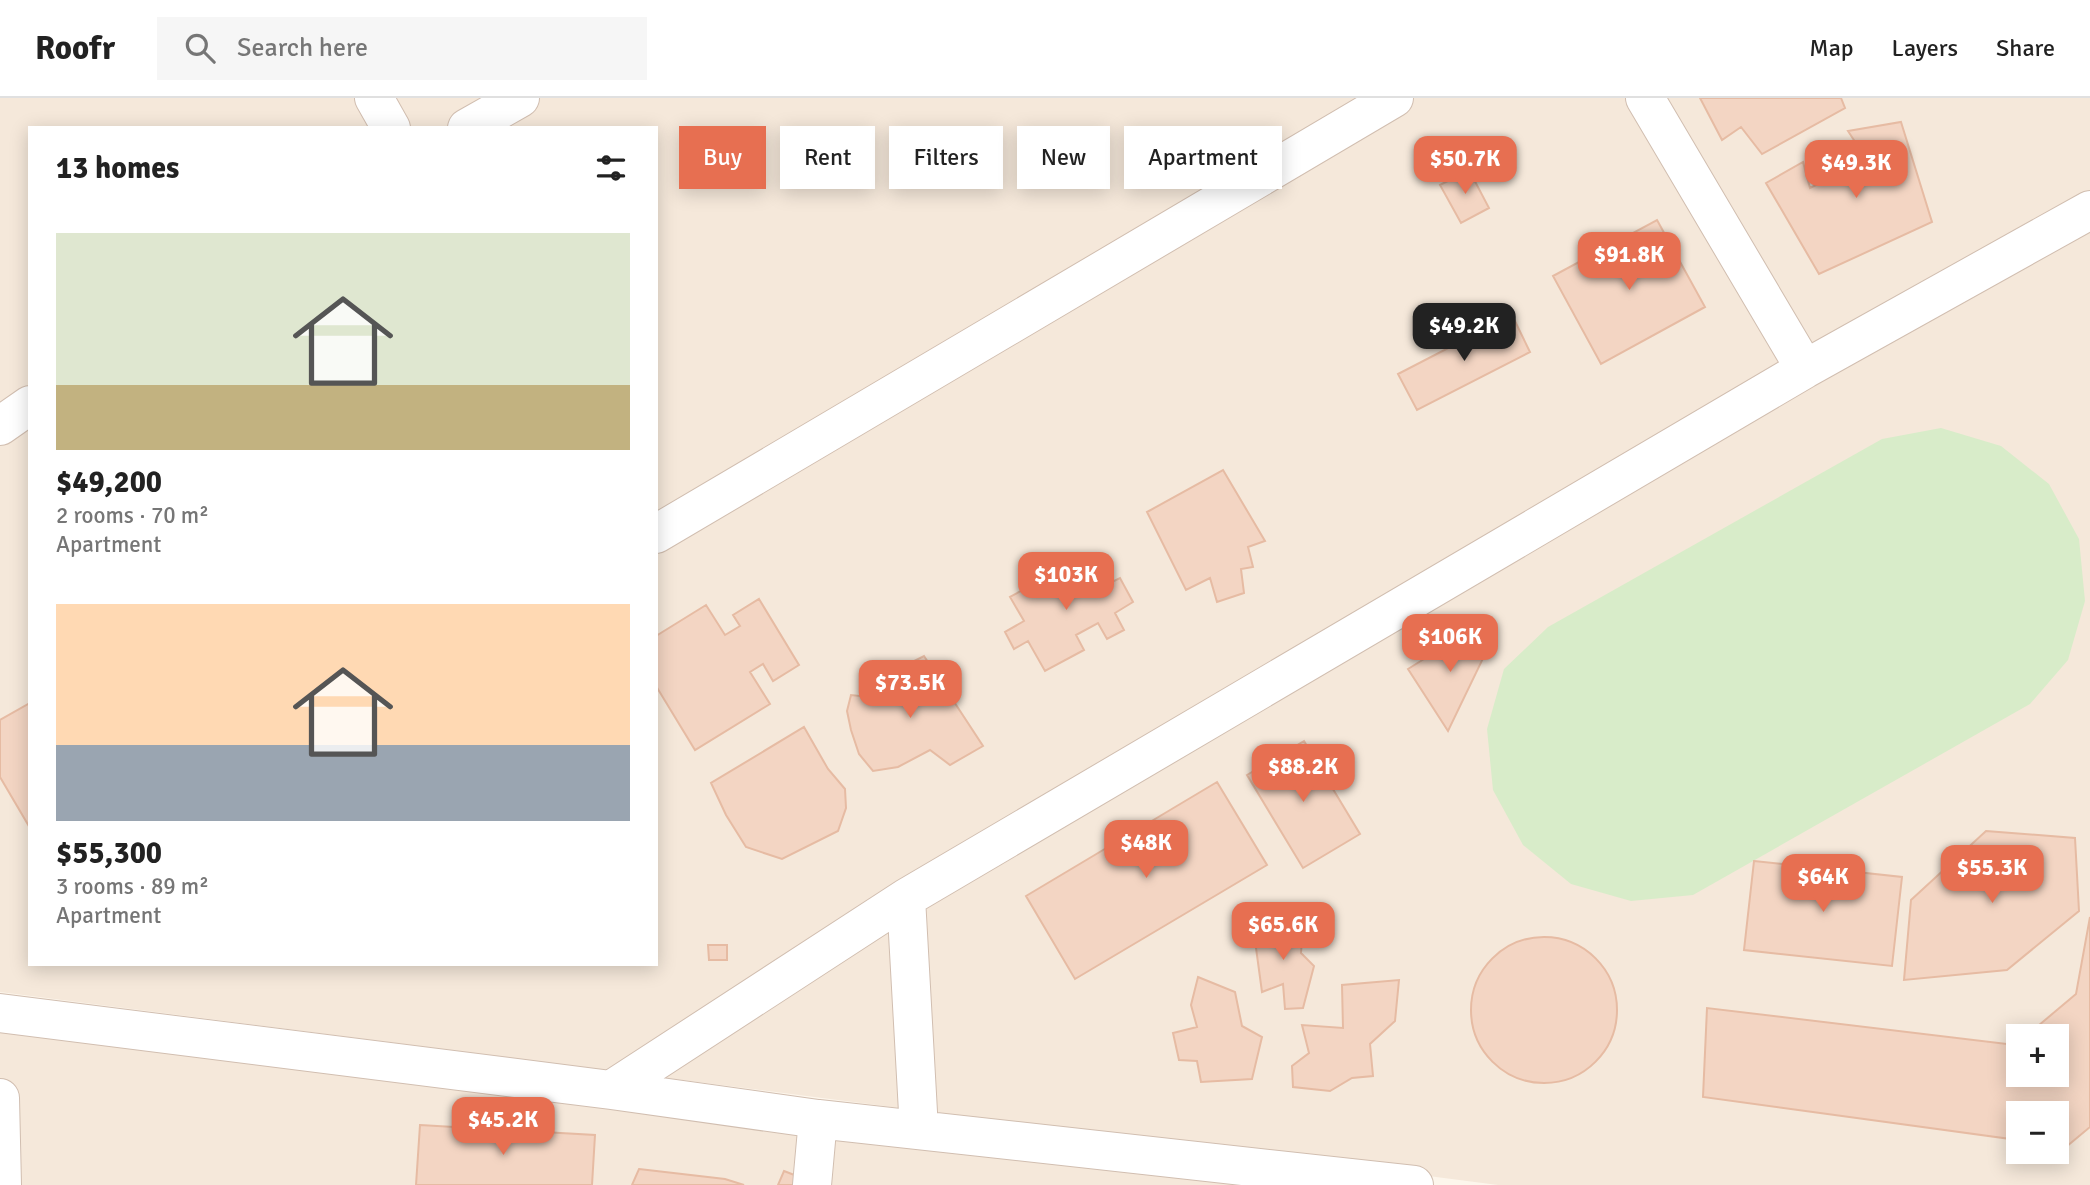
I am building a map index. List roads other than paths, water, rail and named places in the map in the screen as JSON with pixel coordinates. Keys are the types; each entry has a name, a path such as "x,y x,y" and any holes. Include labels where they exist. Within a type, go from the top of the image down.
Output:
{"street":[{"path":"374,98 390,126"},
{"path":"471,126 520,98"},
{"path":"658,533 1394,98"},
{"path":"1645,98 1805,369"},
{"path":"611,1090 906,898 1805,369 2090,210"},
{"path":"906,898 919,1130"},
{"path":"0,1013 919,1130 1239,1175 1414,1185"},
{"path":"0,1098 2,1185"},
{"path":"812,1185 818,1119"}]}
